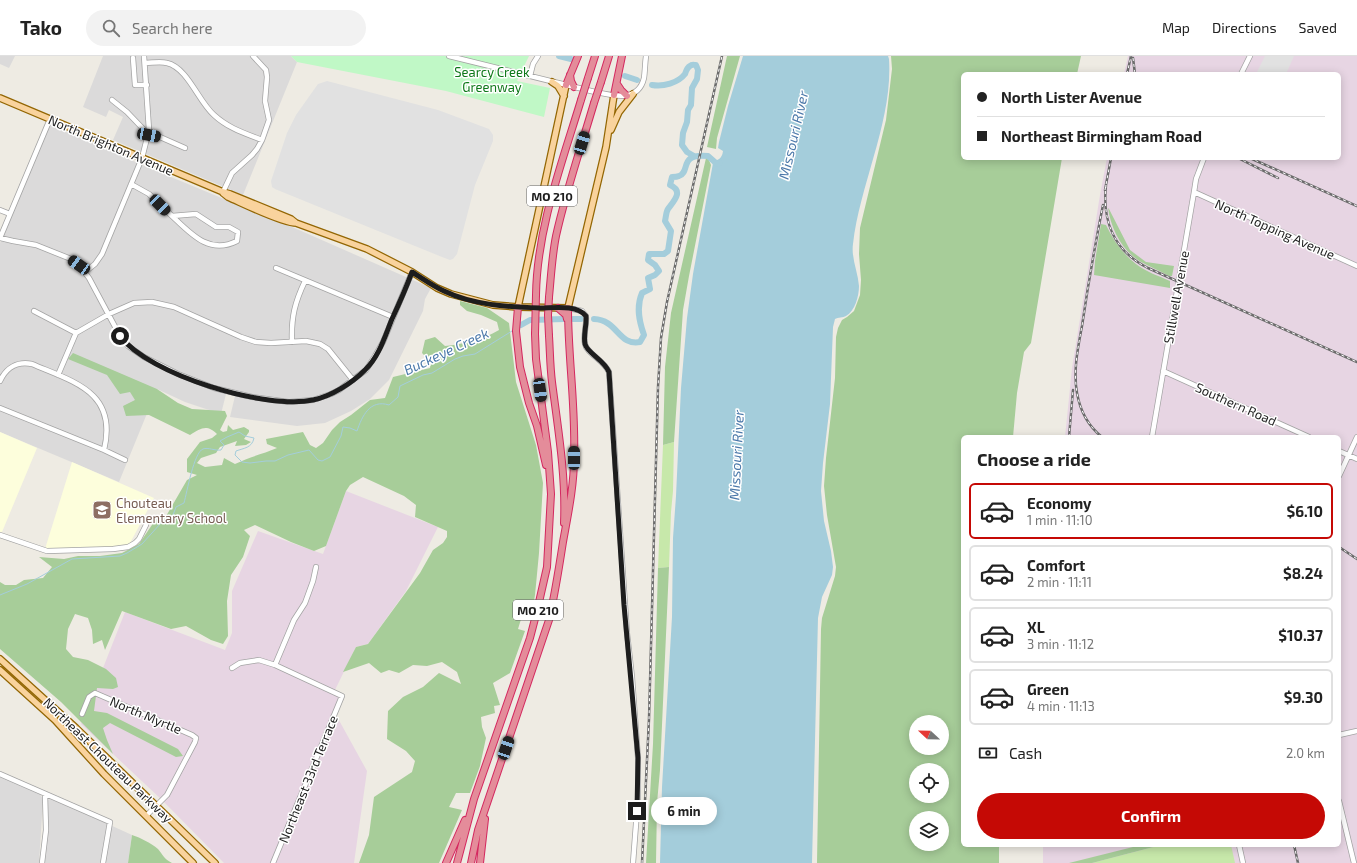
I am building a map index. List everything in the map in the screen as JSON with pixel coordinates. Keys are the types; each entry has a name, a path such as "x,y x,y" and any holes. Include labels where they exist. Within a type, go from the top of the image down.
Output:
{"highway":[{"path":"566,85 578,56"},
{"name":"MO 210","path":"457,863 474,799 530,638 547,567 551,494 548,452 536,359 536,295 541,249 549,206 595,56"},
{"name":"MO 210","path":"471,863 478,830 545,632 554,599 564,541 564,477 548,336 552,263 556,237 574,170 609,56"},
{"path":"614,95 622,56"},
{"path":"570,73 571,81 574,87"},
{"path":"617,84 621,90 630,95"},
{"path":"518,307 516,331 520,367 543,450 551,494"},
{"path":"558,308 566,315 568,320"},
{"path":"564,541 572,490 574,458 574,422 568,308"},
{"path":"446,863 474,799"},
{"path":"480,863 482,836 488,801"}],"main road":[{"path":"552,82 558,86 564,96"},
{"path":"518,307 566,85"},
{"path":"568,308 609,138 614,95"},
{"path":"609,138 619,112 630,95"},
{"name":"North Brighton Avenue","path":"0,98 291,219 296,223 356,244 412,272 437,288 451,294 493,305 568,308"},
{"name":"Northeast Chouteau Parkway","path":"0,659 76,728 215,863"},
{"name":"Northeast Chouteau Parkway","path":"0,670 55,720 104,774 193,863"},
{"path":"188,858 197,863"}],"street":[{"path":"85,272 95,264 102,254 142,158 149,135 146,63 144,56"},
{"path":"223,192 232,172 252,155 262,140 269,120 264,101 267,77 266,70 253,56"},
{"path":"449,56 552,82 614,95 630,95 638,90 644,79 646,56"},
{"path":"530,76 533,64 538,56"},
{"path":"1242,72 1250,56"},
{"path":"133,58 135,85 147,85"},
{"path":"146,63 167,63 177,68 186,77 200,100 212,114 227,126 262,140"},
{"path":"112,100 127,112 149,135 160,137 185,148"},
{"path":"50,119 0,238 46,248 71,260 85,272 124,341 138,354 178,374 226,392 265,399 304,402 331,394 339,390 366,370 376,356 412,272"},
{"name":"Stillwell Avenue","path":"1152,435 1196,179 1203,160"},
{"path":"131,184 149,194 172,216 197,239 212,245 227,246 237,241 238,232 229,227 216,227 196,214 172,216"},
{"name":"North Topping Avenue","path":"1194,192 1357,266"},
{"path":"0,210 10,214"},
{"path":"276,268 393,317"},
{"path":"292,342 294,308 305,281"},
{"path":"58,375 76,333 109,314 134,303 144,302 159,303 174,307 248,340 264,343 311,341 328,349 353,380"},
{"path":"568,308 582,311 586,316 584,340 586,347 603,362 609,372 626,626 632,677 638,758 638,798 633,863"},
{"path":"34,311 76,333"},
{"path":"0,381 4,373 11,367 17,364 27,363 79,384 88,390 100,404 106,423 104,450"},
{"name":"Southern Road","path":"1163,372 1305,435"},
{"path":"0,408 125,460"},
{"path":"1341,472 1357,437"},
{"path":"1341,451 1357,459"},
{"path":"0,535 47,551 106,550 128,547 135,543 140,539 146,525"},
{"path":"232,668 240,663 259,660 275,665 294,620 305,603 313,581 316,567"},
{"name":"Northeast 33rd Terrace","path":"273,863 342,696 275,665"},
{"name":"North Myrtle","path":"82,714 89,697 95,693 196,738 167,795 156,806"},
{"path":"1341,735 1357,731"},
{"path":"0,774 110,822 103,863"},
{"path":"42,863 46,830 45,794"},
{"path":"146,816 156,806"},
{"path":"1341,810 1354,863"},
{"path":"1239,847 1243,863"}],"shaded area":[{"path":"0,56 15,56 9,68 0,64"},
{"path":"103,56 291,56 297,62 243,195 113,140 123,117 109,110 106,117 83,107"},
{"path":"1128,56 1357,56 1357,863 1043,863 1043,847 1341,847 1341,435 1065,435 1072,368 1107,160 1341,160 1341,72 1124,72"},
{"path":"1265,56 1294,56 1287,72 1257,72"},
{"path":"327,81 438,110 489,129 493,135 493,141 475,185 457,254 453,259 450,260 442,257 272,187 271,181 287,133 296,115 318,84"},
{"path":"50,125 138,163 103,247 107,249 142,165 299,230 431,288 425,299 423,311 389,380 370,399 351,411 325,423 297,426 230,417 235,396 226,394 221,414 185,402 157,389 119,482 0,432 0,243"},
{"path":"0,432 37,448 2,532 0,532"},
{"name":"Chouteau Elementary School","path":"72,462 154,498 128,547 74,551 45,549"},
{"path":"346,491 438,527 406,591 368,644 356,647 334,692 342,696 335,713 367,771 354,863 224,863 162,800 81,724 125,612 225,650 232,633 232,591 258,531 323,554"},
{"path":"0,776 39,793 43,799 39,863 0,863"},
{"path":"51,798 132,835 128,863 43,863 48,800"}],"green space":[{"name":"Searcy Creek Greenway","path":"291,56 529,56 517,81 550,88 544,117 446,91 297,62"},
{"path":"727,56 740,56 717,138 716,149 707,147"},
{"path":"891,56 1081,56 1077,72 961,72 961,160 1062,160 1031,343 1024,352 1017,393 1013,435 961,435 961,847 999,847 999,863 817,863 821,629 822,618 835,576 836,567 827,515 824,486 835,378 836,337 842,320 854,311 860,295 860,228 886,120 892,69"},
{"path":"706,158 708,158 711,165 683,310 674,442 663,445 665,367 671,313"},
{"path":"1108,208 1130,250 1146,262 1174,266 1172,276 1169,276 1141,262 1128,252 1118,239"},
{"path":"1101,224 1106,225 1119,246 1131,260 1153,274 1170,281 1170,288 1094,275"},
{"path":"460,301 487,308 509,323 516,382 536,445 543,483 539,553 532,613 522,616 518,629 525,631 510,673 493,683 500,705 494,706 495,713 481,717 482,727 486,738 480,766 470,793 456,793 449,807 462,810 439,863 359,863 369,835 374,797 412,772 415,761 406,751 387,739 388,711 403,697 423,687 439,673 461,684 457,672 442,662 427,666 413,665 399,673 389,670 381,673 369,663 343,672 356,647 368,644 420,573 433,550 443,543 447,537 447,531 415,517 416,505 404,496 363,477 350,485 346,491 326,546 314,551 255,525 244,530 250,536 243,557 231,575 227,601 228,636 223,644 211,640 186,626 171,629 122,611 105,650 102,640 93,644 92,630 88,618 75,614 68,629 66,649 73,657 88,660 106,669 116,678 118,687 113,689 97,688 94,711 107,713 178,749 183,756 176,757 110,723 103,728 113,754 61,702 0,649 0,582 5,585 16,585 24,580 43,578 52,567 39,557 64,559 78,556 100,556 122,553 139,544 156,519 165,518 187,480 197,475 187,472 187,459 200,442 212,438 217,434 210,429 204,428 197,430 190,435 149,415 126,416 123,406 135,400 130,392 120,394 107,375 68,359 73,353 157,389 178,403 192,409 225,411 227,416 220,430 223,432 227,431 228,425 233,430 244,427 249,430 249,432 244,439 251,442 246,445 235,446 237,441 220,447 216,453 201,458 197,463 205,467 222,465 224,458 235,464 277,448 267,444 266,439 303,432 310,445 316,448 323,443 340,422 370,400 385,398 393,377 430,368 431,362 422,353 425,340 435,337 445,346 466,343 499,330 497,322 467,311 460,305"},
{"path":"674,442 669,567 658,568 663,445"},
{"path":"669,567 660,770 657,803 656,863 646,863 653,744 658,568"},
{"path":"132,835 142,839 158,849 165,858 172,863 128,863"},
{"path":"1133,847 1153,847 1092,863 1069,863"},
{"path":"1153,847 1231,847 1235,863 1092,863"}],"water":[{"name":"Missouri River","path":"743,56 888,56 889,59 889,82 886,105 862,198 853,244 853,254 859,286 858,294 852,311 845,317 835,319 833,327 830,404 821,491 824,521 833,567 832,575 822,597 818,618 812,863 660,863 662,787 672,617 673,538 681,388 687,318 693,274 713,163 720,158 723,151 718,148 719,142"}],"waterway":[{"path":"559,56 571,59"},
{"path":"652,85 665,85 674,82 682,77 689,67 696,65 698,70 697,79 692,88 691,105 688,110 682,145 687,152 694,156"},
{"path":"625,76 637,80"},
{"name":"Buckeye Creek","path":"594,319 602,320 627,340 640,342 644,335 639,314 640,298 642,293 650,289 648,278 655,275 659,271 655,265 648,260 649,254 664,254 668,251 671,231 665,221 667,210 675,199 677,193 674,187 670,185 672,177 677,177 682,174 687,163 692,157 708,156 717,164 720,163"},
{"name":"Buckeye Creek","path":"521,325 530,320 564,319"},
{"name":"Buckeye Creek","path":"573,319 581,319"},
{"name":"Buckeye Creek","path":"0,595 27,584 72,559 120,556 142,544 161,523 173,515 176,507 184,503 194,465 197,457 203,449 207,448 221,450 224,445 220,441 239,432 245,436 254,438 250,446 236,451 235,455 242,462 250,463 275,461 288,455 309,450 318,460 322,461 330,457 341,436 343,427 357,431 361,420 368,410 377,404 389,405 398,397 400,386 423,375 432,373 455,359 475,354 512,331"}],"railway":[{"path":"642,863 649,719 658,387 661,338 667,302 722,56"},
{"path":"1127,72 1131,56"},
{"path":"1133,58 1135,72"},
{"path":"1105,190 1111,160"},
{"path":"1242,160 1278,178"},
{"path":"1254,160 1357,206"},
{"path":"1106,185 1106,211 1113,234 1119,244 1136,261 1148,268 1357,362"},
{"path":"1100,435 1089,423 1080,406 1076,385 1076,368 1103,205"},
{"path":"1069,435 1073,390"},
{"path":"1341,548 1357,559"},
{"path":"1294,847 1298,863"}],"place":[{"name":"Chouteau Elementary School","path":"102,510"}],"route":[{"path":"120,336 128,346 138,354 178,374 214,388 239,395 289,402 304,402 322,398 339,390 366,370 376,356 383,342 412,272 444,291 479,302 493,305 568,308 582,311 586,316 584,340 586,347 603,362 609,372 624,605 632,677 638,758 637,811"}]}
